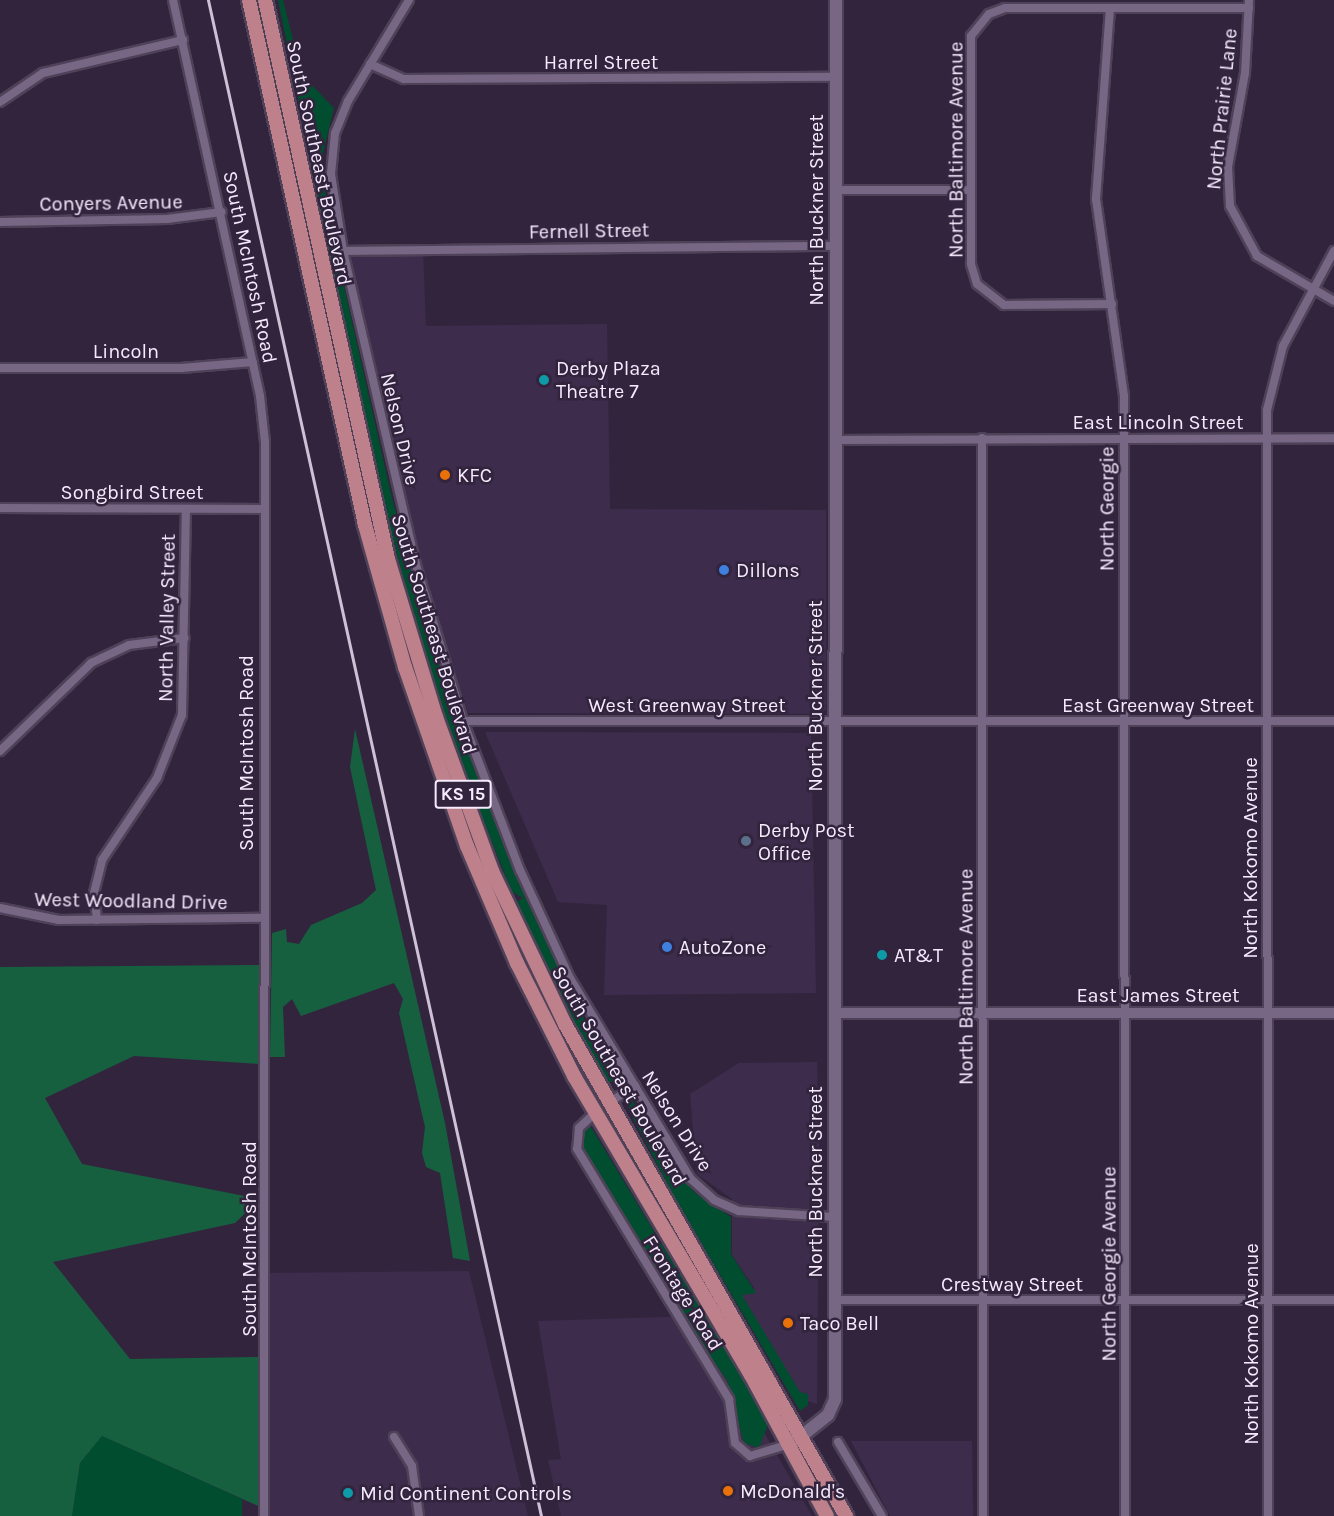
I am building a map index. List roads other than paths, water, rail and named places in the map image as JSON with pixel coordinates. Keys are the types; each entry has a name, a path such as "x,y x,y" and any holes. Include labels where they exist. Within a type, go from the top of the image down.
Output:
{"main road":[{"name":"South Southeast Boulevard","path":"249,0 353,477 391,620 483,886 565,1058 595,1113 790,1444 827,1516"},
{"name":"South Southeast Boulevard","path":"265,0 337,341 411,638 496,882 538,974 644,1161 805,1435 846,1516"},
{"name":"North Buckner Street","path":"790,1444 805,1435 831,1411 835,1399 836,0"},
{"path":"565,1058 580,1067 597,1097 610,1102"},
{"path":"595,1113 611,1121 631,1154 644,1161"}],"street":[{"name":"South McIntosh Road","path":"173,0 222,213 264,418 264,1516"},
{"name":"Nelson Drive","path":"409,0 370,64 336,133 331,174 343,251 416,565 463,721 552,943 634,1086 691,1179 722,1205 765,1216 834,1217"},
{"path":"1110,8 1249,4"},
{"name":"North Prairie Lane","path":"1249,4 1245,73 1228,167 1230,206 1257,256 1334,301"},
{"name":"North Baltimore Avenue","path":"1110,8 1005,8 989,14 974,30 969,48 971,264 981,290 1004,305 1112,304"},
{"name":"North Georgie","path":"1110,8 1096,200 1122,368 1125,1013"},
{"path":"0,102 43,73 183,40"},
{"name":"Harrel Street","path":"370,64 404,79 836,77"},
{"path":"835,190 970,190"},
{"name":"Conyers Avenue","path":"0,222 167,219 222,213"},
{"name":"Fernell Street","path":"343,251 835,246"},
{"name":"North Kokomo Avenue","path":"1268,1516 1268,438 1278,360 1334,251"},
{"name":"Lincoln","path":"0,368 253,362"},
{"name":"North Baltimore Avenue","path":"982,438 984,1300 982,1516"},
{"name":"East Lincoln Street","path":"835,440 1334,438"},
{"name":"Songbird Street","path":"0,508 264,509"},
{"name":"North Valley Street","path":"96,920 94,893 102,860 174,744 182,715 186,509"},
{"path":"0,751 101,657 129,645 185,638"},
{"name":"West Greenway Street","path":"463,721 983,721"},
{"name":"East Greenway Street","path":"983,721 1334,721"},
{"name":"West Woodland Drive","path":"0,908 45,919 264,918"},
{"name":"East James Street","path":"834,1012 1334,1012"},
{"name":"North Georgie Avenue","path":"1125,1013 1125,1516"},
{"path":"610,1102 634,1086"},
{"name":"Frontage Road","path":"595,1113 579,1128 577,1149 729,1399 735,1443 750,1456 790,1444"},
{"name":"Crestway Street","path":"834,1300 1334,1300"},
{"path":"394,1437 412,1466 419,1516"},
{"path":"838,1442 882,1516"}],"railway":[{"path":"208,0 541,1516"}],"place":[{"name":"Derby Plaza Theatre 7","path":"544,380"},
{"name":"KFC","path":"445,475"},
{"name":"Dillons","path":"724,570"},
{"name":"Derby Post Office","path":"746,841"},
{"name":"AutoZone","path":"667,947"},
{"name":"AT&T","path":"882,955"},
{"name":"Taco Bell","path":"788,1323"},
{"name":"McDonald's","path":"728,1491"},
{"name":"Mid Continent Controls","path":"348,1493"}]}
